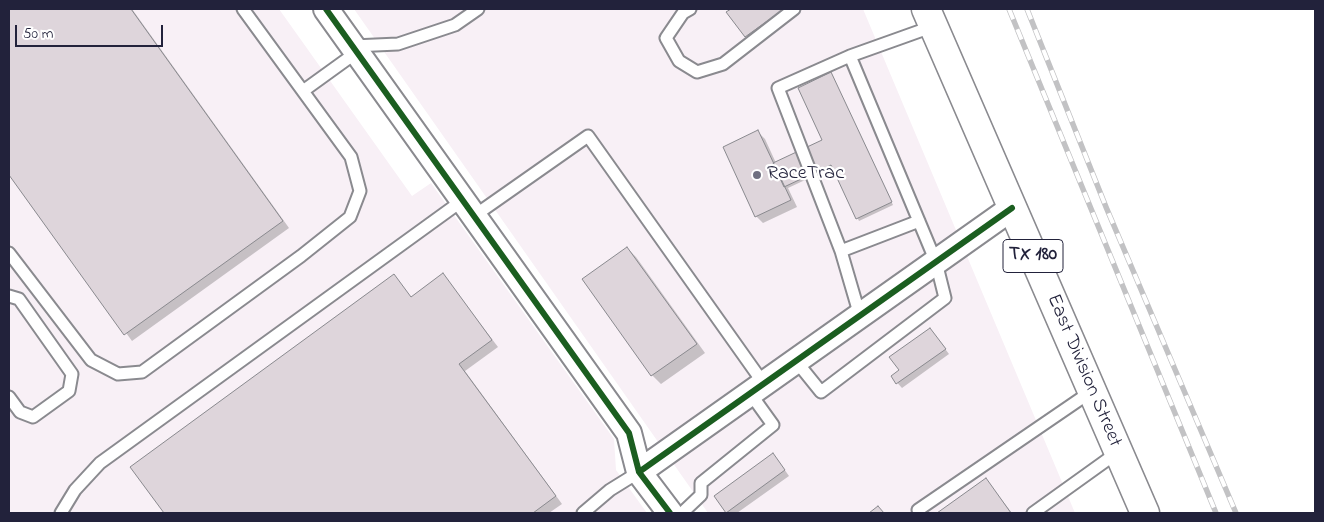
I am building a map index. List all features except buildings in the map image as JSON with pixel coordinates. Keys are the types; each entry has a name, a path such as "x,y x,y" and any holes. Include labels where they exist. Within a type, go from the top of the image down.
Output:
{"main road":[{"name":"East Division Street","path":"930,18 1118,452 1137,510"}],"street":[{"path":"326,9 629,433 639,472 670,513"},
{"path":"639,472 1012,208"}],"lane":[{"path":"9,253 90,360 118,374 142,372 302,256 350,217 360,191 351,157 243,9"},
{"path":"303,91 355,49 398,44 455,25 478,9"},
{"path":"690,9 677,13 666,38 679,61 697,72 722,64 794,9"},
{"path":"860,316 840,251 778,88 930,18"},
{"path":"796,361 821,392 944,298 936,262 850,56"},
{"path":"61,513 75,490 100,463 468,208 588,136 757,388 773,425 701,482 701,495 682,513"},
{"path":"840,251 919,220"},
{"path":"9,296 18,298 72,374 69,390 33,417 20,412 9,397"},
{"path":"918,510 1092,391"},
{"path":"1033,513 1118,452"},
{"path":"583,513 610,490 639,472"}],"shaded area":[{"path":"9,9 279,9 412,196 431,183 614,439 616,470 647,513 9,513"},
{"path":"354,9 863,9 1075,513 708,513"}],"railway":[{"path":"1009,9 1216,513"},
{"path":"1027,9 1106,207 1236,513"}],"cycle path":[{"path":"326,9 629,433 639,472 670,513"},
{"path":"639,472 1012,208"}],"place":[{"name":"RaceTrac","path":"757,175"}]}
